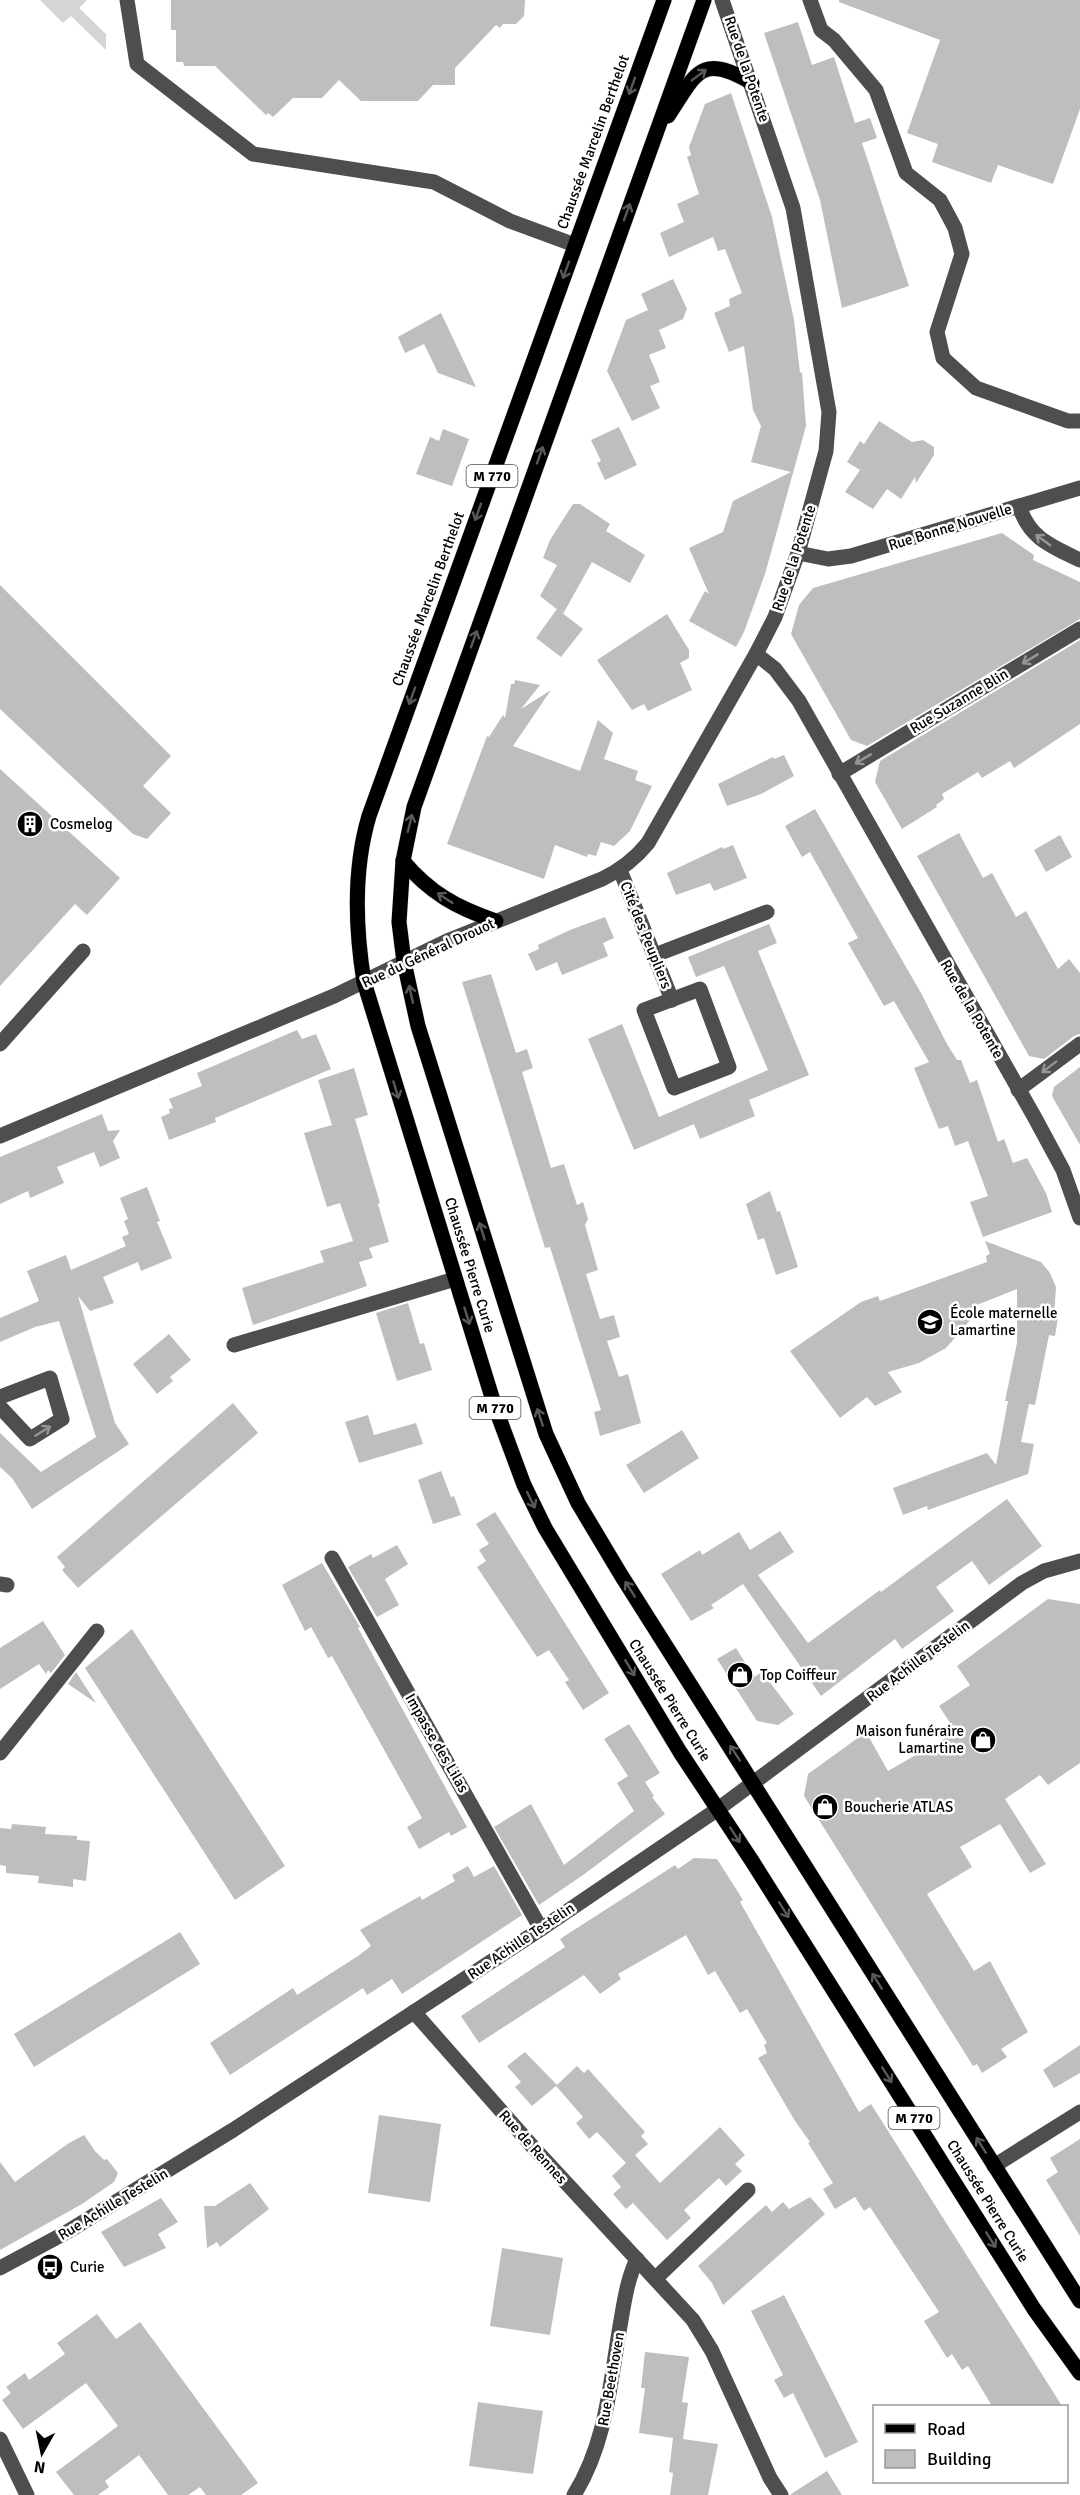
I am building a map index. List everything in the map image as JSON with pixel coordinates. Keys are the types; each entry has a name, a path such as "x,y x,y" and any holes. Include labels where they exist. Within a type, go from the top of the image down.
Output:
{"main road":[{"name":"Chaussée Marcelin Berthelot","path":"364,982 357,926 358,869 364,832 664,0"},
{"name":"M 770","path":"404,962 399,922 403,861 414,807 704,0"},
{"path":"654,139 692,79 704,69 727,70 752,83"},
{"path":"403,861 420,881 443,897 465,911 496,921"},
{"name":"Chaussée Pierre Curie","path":"404,962 418,1026 550,1445 566,1480 592,1527 1080,2301"},
{"name":"Chaussée Pierre Curie","path":"364,982 509,1450 539,1517 680,1752 1034,2309 1080,2373"}],"street":[{"path":"127,0 137,64 253,154 434,182 510,221 575,245"},
{"name":"Rue de la Potente","path":"722,0 793,208 829,412 825,451 798,553 775,617 756,654 776,669 788,684 1063,1170 1080,1218"},
{"path":"810,0 821,30 834,40 876,90 906,172 940,200 955,228 962,254 937,332 943,358 976,388 1068,421 1080,421"},
{"path":"1019,506 1080,488"},
{"name":"Rue Bonne Nouvelle","path":"798,553 828,559 851,556 1019,506 1024,520 1044,543 1080,560"},
{"name":"Rue Suzanne Blin","path":"839,774 1080,629"},
{"name":"Rue du Général Drouot","path":"0,1136 364,982 447,941 620,870 635,859 648,843 756,654"},
{"name":"Cité des Peupliers","path":"620,870 672,1000"},
{"path":"655,956 767,912"},
{"path":"0,1044 83,951"},
{"name":"Cité des Peupliers","path":"700,990 729,1067 674,1088 644,1010 672,1000 700,990"},
{"path":"1018,1090 1080,1044"},
{"path":"234,1345 455,1279"},
{"path":"0,1397 50,1378 62,1419 30,1439 0,1407"},
{"name":"Impasse des Lilas","path":"332,1558 541,1929"},
{"name":"Rue Achille Testelin","path":"0,2268 143,2187 541,1929 718,1809 1022,1583 1044,1570 1080,1561"},
{"path":"0,1753 97,1631"},
{"name":"Rue de Rennes","path":"414,2012 532,2146 693,2320 703,2335 770,2478 781,2495"},
{"path":"994,2166 1080,2112"},
{"path":"656,2278 748,2190"},
{"name":"Rue Beethoven","path":"574,2495 592,2464 602,2433 627,2287 637,2259"},
{"path":"0,2439 27,2495"},
{"path":"767,2495 770,2478"}],"shaded area":[{"path":"40,0 87,0 79,8 106,34 106,50 71,16 63,23"}],"building":[{"path":"171,0 525,0 524,16 516,24 503,24 500,28 496,25 455,68 455,85 433,85 418,101 361,101 339,80 322,98 293,98 273,117 268,113 266,115 215,66 184,66 183,62 176,62 176,30 171,30"},
{"path":"839,0 1080,0 1080,109 1053,184 998,165 991,183 932,162 938,144 907,133 940,40 839,2"},
{"path":"798,22 812,65 834,57 855,123 870,118 877,138 862,143 909,286 842,308 820,200 764,33"},
{"path":"731,93 772,217 794,320 800,373 802,372 806,426 765,574 744,632 736,647 689,621 705,591 709,594 689,548 723,532 733,501 791,472 751,462 761,426 753,410 744,346 729,352 714,313 730,306 729,299 742,293 725,249 718,251 713,237 669,257 660,233 684,222 677,204 699,194 687,157 691,155 689,147 705,104"},
{"path":"673,279 687,309 683,319 659,330 666,348 649,355 660,382 650,386 660,408 632,421 607,371 626,320 648,310 641,294"},
{"path":"441,313 476,387 438,373 424,344 405,353 398,337"},
{"path":"879,421 912,442 923,440 934,447 934,455 916,483 915,477 901,499 887,489 873,509 845,492 860,470 847,462 860,441 864,444"},
{"path":"619,427 637,465 605,480 597,463 601,461 591,440"},
{"path":"443,429 469,439 452,486 416,474 430,437 439,441"},
{"path":"573,504 580,504 610,524 606,531 645,555 630,583 592,562 563,614 540,596 557,565 543,558 550,540"},
{"path":"1002,533 1034,555 1033,560 1080,582 1080,619 867,746 851,740 791,634 799,605 813,588"},
{"path":"0,585 171,756 143,786 171,813 147,839 133,834 0,709"},
{"path":"557,609 583,629 561,657 536,638"},
{"path":"667,614 689,650 689,658 680,663 692,690 648,711 644,704 632,710 597,660"},
{"path":"1080,640 1080,724 1014,768 1010,761 982,778 978,772 942,794 944,799 936,805 937,807 902,829 875,782 880,761"},
{"path":"515,680 540,685 521,709 551,690 513,746 580,771 598,720 613,733 604,759 638,771 635,780 652,786 630,831 614,846 601,842 596,856 588,854 587,857 555,845 544,879 447,844 487,736 489,737 503,715 505,718 511,684 514,684"},
{"path":"784,755 794,776 761,794 727,806 718,784 773,757 774,759"},
{"name":"Cosmelog","path":"0,769 120,878 87,915 75,904 0,986"},
{"path":"815,809 921,993 947,1044 957,1060 961,1060 970,1083 977,1080 998,1142 1004,1139 1013,1163 1027,1158 1046,1193 1052,1212 983,1237 970,1202 988,1196 968,1141 955,1146 948,1126 939,1129 914,1068 929,1062 894,1001 884,1006 848,943 858,938 810,852 802,857 785,826"},
{"path":"959,833 983,878 992,873 1016,917 1026,911 1058,969 1069,959 1080,973 1080,1034 1044,1059 1029,1056 917,856"},
{"path":"1060,835 1072,857 1046,872 1034,850"},
{"path":"733,845 747,878 714,891 710,883 676,895 667,873 722,847 723,849"},
{"path":"605,917 614,938 603,943 608,956 562,975 557,962 536,971 528,954 539,949 538,945"},
{"path":"769,924 777,943 758,951 809,1075 749,1100 755,1116 700,1139 694,1124 634,1150 588,1039 622,1024 659,1117 768,1070 724,966 696,977 688,957"},
{"path":"491,974 516,1053 527,1049 533,1068 522,1072 551,1168 564,1164 577,1205 583,1202 588,1219 585,1225 598,1270 586,1274 600,1319 614,1315 620,1337 607,1341 619,1377 628,1374 641,1423 600,1436 594,1412 601,1410 550,1247 545,1248 462,982"},
{"path":"297,1030 302,1039 316,1034 331,1069 215,1118 216,1122 169,1140 161,1117 170,1113 169,1109 173,1108 169,1099 202,1086 197,1073"},
{"path":"1080,1067 1080,1145 1052,1096 1054,1087"},
{"path":"354,1068 368,1115 355,1119 389,1242 369,1248 373,1258 359,1262 367,1286 253,1325 242,1288 324,1262 320,1251 353,1241 340,1203 327,1207 304,1133 332,1125 318,1080"},
{"path":"102,1114 108,1131 120,1130 113,1141 120,1158 100,1167 94,1152 57,1167 64,1183 30,1198 28,1191 0,1204 0,1157"},
{"path":"147,1187 160,1221 157,1222 172,1258 141,1271 138,1262 103,1277 114,1303 90,1311 78,1296 115,1423 129,1444 32,1509 12,1478 0,1467 0,1433 41,1472 96,1437 59,1321 35,1327 0,1342 0,1318 39,1301 27,1271 66,1255 71,1270 126,1246 122,1237 129,1234 124,1221 128,1219 120,1198"},
{"path":"770,1191 777,1212 780,1211 798,1267 776,1275 764,1238 758,1240 746,1204"},
{"path":"985,1241 1041,1262 1050,1273 1056,1287 1054,1317 1058,1318 1055,1336 1049,1335 1035,1405 1029,1404 1021,1442 1034,1444 1028,1474 928,1510 927,1506 903,1515 893,1488 987,1453 996,1465 1008,1401 1005,1401 1017,1343 1017,1289 977,1305 972,1318 946,1348 919,1363 888,1372 902,1392 875,1406 867,1397 840,1418 790,1351 861,1302 878,1296 880,1301 987,1262 986,1256 990,1254"},
{"path":"408,1303 420,1344 424,1343 432,1370 397,1381 376,1313"},
{"path":"169,1334 191,1360 170,1377 173,1381 157,1394 133,1364"},
{"path":"233,1403 258,1433 78,1588 62,1570 65,1567 57,1557"},
{"path":"368,1415 374,1435 416,1423 423,1444 359,1463 345,1422"},
{"path":"682,1430 699,1458 644,1493 626,1465"},
{"path":"441,1471 461,1515 433,1524 418,1480"},
{"path":"1007,1499 1042,1546 989,1585 972,1561 936,1587 954,1611 902,1649 895,1639 821,1696 743,1584 711,1605 714,1608 691,1621 661,1574 700,1550 702,1555 739,1532 750,1550 780,1531 794,1552 758,1575 808,1643"},
{"path":"495,1512 609,1693 583,1710 565,1682 569,1680 549,1650 537,1657 477,1567 486,1561 479,1550 489,1544 476,1524"},
{"path":"397,1545 408,1564 385,1579 399,1605 377,1617 348,1567 371,1554 373,1558"},
{"path":"322,1563 360,1627 358,1628 467,1827 451,1836 449,1832 419,1849 407,1827 422,1818 332,1656 328,1658 311,1627 305,1631 282,1585"},
{"path":"1048,1599 1080,1604 1080,1763 1048,1785 1040,1775 1005,1799 1046,1864 1030,1873 1000,1824 960,1847 972,1867 927,1894 974,1971 990,1961 1028,2032 1001,2049 1007,2057 982,2073 977,2064 973,2066 804,1796 808,1774 866,1732 888,1771 956,1732 939,1706 970,1685 957,1666"},
{"path":"43,1621 65,1655 51,1673 48,1670 46,1674 39,1664 0,1689 0,1648"},
{"path":"132,1629 285,1866 235,1900 85,1668"},
{"name":"Top Coiffeur","path":"736,1648 754,1677 762,1672 794,1714 778,1725 757,1721 717,1659"},
{"path":"76,1672 96,1703 68,1684"},
{"path":"629,1724 660,1773 645,1782 654,1796 652,1797 665,1814 539,1905 494,1827 531,1804 564,1865 634,1811 617,1783 628,1776 604,1739"},
{"path":"12,1824 46,1827 45,1834 77,1836 77,1840 90,1841 86,1881 73,1879 73,1887 38,1883 39,1876 6,1873 6,1866 0,1865 0,1828 11,1829"},
{"path":"694,1858 717,1859 743,1900 740,1902 859,2112 871,2104 1061,2405 991,2405 968,2366 962,2370 952,2354 947,2358 924,2321 939,2312 870,2207 864,2211 855,2197 835,2209 823,2189 833,2183 758,2058 767,2053 764,2045 767,2043 747,2009 740,2013 715,1971 708,1975 686,1935 618,1974 621,1979 600,1994 584,1975 479,2043 461,2016 565,1947 560,1939 675,1865 678,1869"},
{"path":"468,1866 474,1877 494,1866 522,1915 402,1994 392,1979 367,1995 363,1988 230,2075 210,2043 293,1988 297,1995 358,1956 371,1946 360,1930 420,1896 422,1900 455,1881 452,1875"},
{"path":"180,1932 200,1964 34,2067 14,2034"},
{"path":"1080,2045 1080,2073 1054,2088 1043,2070"},
{"path":"525,2052 557,2085 577,2066 584,2073 588,2069 645,2132 641,2136 648,2144 635,2155 660,2183 720,2127 745,2155 735,2164 742,2171 726,2186 719,2178 684,2210 691,2218 667,2240 633,2203 626,2209 613,2194 621,2187 612,2176 626,2163 597,2132 589,2139 576,2123 583,2117 556,2086 532,2106 515,2087 521,2082 507,2066"},
{"path":"379,2115 441,2124 430,2202 368,2193"},
{"path":"84,2135 95,2151 104,2160 107,2159 118,2173 114,2182 82,2204 0,2250 0,2162 15,2182 69,2143"},
{"path":"1080,2139 1080,2236 1046,2180 1058,2172 1050,2158"},
{"path":"250,2183 269,2209 220,2247 217,2242 207,2248 204,2206 215,2206"},
{"path":"810,2197 825,2214 723,2305 712,2283 698,2266 766,2205 772,2212 783,2202 789,2209"},
{"path":"161,2198 178,2222 158,2234 166,2248 124,2267 101,2232"},
{"path":"502,2248 563,2258 550,2335 490,2326"},
{"path":"784,2295 858,2442 825,2458 793,2393 784,2398 774,2380 783,2375 751,2311"},
{"path":"97,2314 116,2339 140,2322 258,2483 241,2495 206,2495 200,2487 188,2495 168,2495 139,2455 105,2481 109,2487 98,2495 74,2495 56,2472 118,2426 86,2383 23,2429 2,2400 11,2393 6,2387 25,2373 29,2380 65,2354 57,2343"},
{"path":"645,2352 689,2357 682,2402 688,2403 683,2439 718,2444 708,2495 670,2495 673,2473 669,2472 673,2438 639,2433 645,2388 641,2388"},
{"path":"478,2402 543,2411 533,2474 469,2466"},
{"path":"827,2471 842,2495 791,2495 791,2494"}],"place":[{"name":"Cosmelog","path":"30,824"},
{"name":"École maternelle Lamartine","path":"930,1322"},
{"name":"Top Coiffeur","path":"740,1675"},
{"name":"Maison funéraire Lamartine","path":"983,1740"},
{"name":"Boucherie ATLAS","path":"825,1807"},
{"name":"Curie","path":"50,2267"}]}
